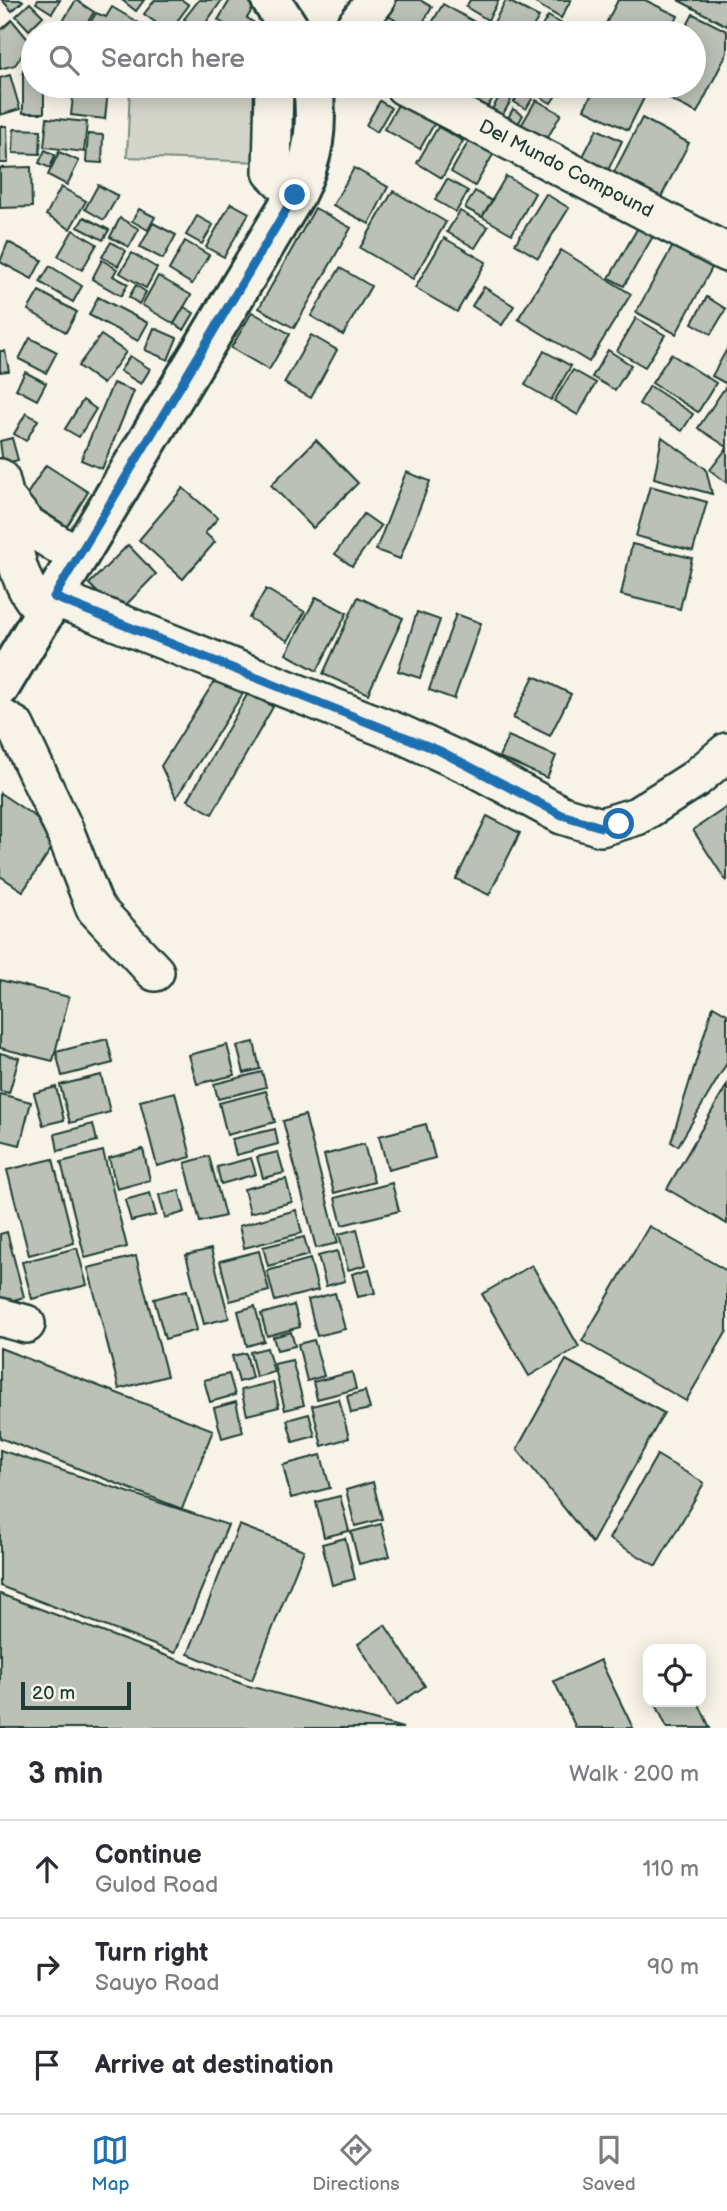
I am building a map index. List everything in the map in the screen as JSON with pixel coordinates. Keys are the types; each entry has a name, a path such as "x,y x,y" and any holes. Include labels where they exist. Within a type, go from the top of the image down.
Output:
{"main road":[{"path":"271,0 284,21"},
{"path":"0,687 295,195 309,167 315,142 313,98"}],"street":[{"path":"359,21 376,0"},
{"path":"274,98 272,172 295,195"},
{"name":"Del Mundo Compound","path":"427,98 727,253"},
{"path":"3,489 27,525 78,557"},
{"path":"3,489 23,582 32,600 50,604 440,751 581,822 601,827 619,824 717,765"},
{"path":"0,717 15,726 65,828 95,908 155,972"}],"shaded area":[{"path":"129,98 265,98 262,162 127,157"}],"building":[{"path":"2,0 22,0 23,1 12,11"},
{"path":"38,0 60,0 52,13 36,3"},
{"path":"76,0 94,12 88,21 63,21"},
{"path":"122,0 144,0 136,11"},
{"path":"155,0 182,0 189,5 177,21 154,21 144,14"},
{"path":"199,0 222,0 207,21 184,19"},
{"path":"230,0 258,0 247,18 252,21 218,20"},
{"path":"393,0 420,0 432,7 424,21 397,21 385,14"},
{"path":"470,0 499,0 488,20 466,7"},
{"path":"506,0 539,17 536,21 495,21"},
{"path":"530,0 571,0 561,18"},
{"path":"618,0 645,0 678,16 676,21 607,21"},
{"path":"678,0 727,0 727,26"},
{"path":"30,3 43,16 38,21 21,21 16,16"},
{"path":"443,4 473,21 433,21"},
{"path":"112,7 136,21 91,21 96,13 106,17"},
{"path":"693,14 727,31 727,53 706,95 706,21 689,21"},
{"path":"12,20 21,31 21,57 15,65 0,69 0,31"},
{"path":"10,75 20,109 0,115 0,78"},
{"path":"23,98 44,98 44,113 23,113"},
{"path":"73,98 107,98 105,119 71,115"},
{"path":"402,98 437,119 420,149 384,129"},
{"path":"446,98 493,98 481,118"},
{"path":"499,98 512,98 495,128 485,121"},
{"path":"516,98 533,98 526,109 514,102"},
{"path":"590,98 644,98 628,130 584,109"},
{"path":"667,98 704,98 697,113"},
{"path":"536,100 561,114 539,153 514,138"},
{"path":"380,101 391,108 377,132 366,125"},
{"path":"513,109 523,115 513,133 503,127"},
{"path":"47,118 87,122 84,152 44,147"},
{"path":"642,118 689,143 659,201 612,176"},
{"path":"0,126 7,126 8,163 0,163"},
{"path":"438,127 463,141 442,178 417,163"},
{"path":"14,129 41,130 40,154 13,153"},
{"path":"597,129 622,141 601,185 575,172"},
{"path":"474,132 498,146 475,186 451,172"},
{"path":"88,134 103,135 102,163 86,162"},
{"path":"45,150 55,155 50,168 39,163"},
{"path":"59,152 79,161 67,185 48,175"},
{"path":"31,167 32,207 0,208 0,168"},
{"path":"354,168 388,187 369,224 333,205"},
{"path":"506,176 535,193 512,234 482,217"},
{"path":"447,179 468,191 456,212 435,200"},
{"path":"98,185 118,196 104,220 85,209"},
{"path":"61,187 86,201 70,229 46,215"},
{"path":"393,191 446,222 413,279 360,248"},
{"path":"475,191 492,201 482,217 465,208"},
{"path":"546,194 569,208 538,258 515,244"},
{"path":"231,203 249,213 224,257 206,247"},
{"path":"315,208 351,228 294,328 259,308"},
{"path":"139,209 155,217 148,230 132,221"},
{"path":"460,211 488,227 475,248 447,232"},
{"path":"197,216 213,225 202,244 186,235"},
{"path":"84,217 109,230 103,240 78,227"},
{"path":"644,217 659,226 624,286 609,278"},
{"path":"120,218 139,229 129,247 110,237"},
{"path":"153,223 176,235 163,259 140,247"},
{"path":"73,230 97,244 82,270 58,256"},
{"path":"444,238 486,262 457,312 415,288"},
{"path":"185,241 209,255 192,284 169,270"},
{"path":"8,242 42,260 32,279 0,262"},
{"path":"111,242 126,251 118,266 102,257"},
{"path":"674,244 713,266 676,334 636,312"},
{"path":"561,250 631,294 589,362 518,319"},
{"path":"132,253 157,268 146,288 120,273"},
{"path":"102,260 117,269 113,276 128,284 121,296 92,279"},
{"path":"50,266 82,286 73,302 40,282"},
{"path":"340,268 371,286 343,335 311,316"},
{"path":"158,276 191,295 174,324 142,305"},
{"path":"136,285 146,292 139,304 129,297"},
{"path":"484,287 514,306 502,325 472,306"},
{"path":"39,291 77,312 66,332 28,310"},
{"path":"98,297 148,323 138,341 89,315"},
{"path":"707,297 726,309 711,334 692,323"},
{"path":"184,307 194,313 184,330 174,324"},
{"path":"252,312 290,334 269,370 231,348"},
{"path":"636,318 665,335 645,367 617,351"},
{"path":"154,328 177,338 168,360 145,350"},
{"path":"101,335 126,352 103,384 78,366"},
{"path":"311,335 337,350 311,398 284,383"},
{"path":"30,338 57,352 46,373 19,359"},
{"path":"727,349 727,384 712,376"},
{"path":"608,350 631,365 615,390 592,377"},
{"path":"0,351 5,351 9,371 0,372"},
{"path":"544,351 571,366 551,400 525,385"},
{"path":"671,354 716,383 698,412 652,383"},
{"path":"130,356 150,369 141,384 120,371"},
{"path":"573,370 596,383 578,415 554,401"},
{"path":"25,372 46,383 37,400 16,389"},
{"path":"113,383 134,391 102,469 81,460"},
{"path":"650,386 693,414 682,431 639,404"},
{"path":"727,387 727,447 698,428"},
{"path":"83,400 96,409 79,437 65,429"},
{"path":"26,413 38,420 26,441 14,434"},
{"path":"662,437 706,469 712,494 654,478"},
{"path":"12,438 18,460 3,464 0,441"},
{"path":"316,440 358,483 313,528 271,485"},
{"path":"727,448 727,483 710,470"},
{"path":"46,465 88,492 67,526 24,499"},
{"path":"406,472 430,481 400,559 376,550"},
{"path":"650,486 707,502 693,551 636,536"},
{"path":"183,488 218,518 205,533 215,542 183,579 139,540"},
{"path":"364,514 381,526 352,566 335,554"},
{"path":"632,544 692,558 680,609 621,595"},
{"path":"128,545 156,574 118,613 89,584"},
{"path":"266,589 305,612 288,641 249,618"},
{"path":"316,597 347,613 317,671 286,654"},
{"path":"358,597 403,618 368,694 323,674"},
{"path":"417,612 440,620 420,678 398,671"},
{"path":"456,614 481,623 454,699 429,690"},
{"path":"219,674 249,684 176,798 161,766"},
{"path":"534,676 571,694 550,736 513,718"},
{"path":"248,693 273,707 212,814 188,800"},
{"path":"508,736 556,756 547,778 499,757"},
{"path":"0,793 61,834 23,891 0,876"},
{"path":"727,807 727,880 726,881 693,830"},
{"path":"487,816 520,833 489,895 456,879"},
{"path":"0,980 69,997 53,1061 0,1048"},
{"path":"713,1006 727,1014 727,1063 678,1146 671,1142"},
{"path":"107,1039 113,1063 62,1076 56,1052"},
{"path":"254,1042 260,1069 244,1073 237,1046"},
{"path":"227,1045 235,1075 197,1084 189,1055"},
{"path":"0,1053 19,1058 9,1093 0,1091"},
{"path":"262,1072 266,1087 218,1099 214,1084"},
{"path":"101,1075 110,1112 70,1123 60,1085"},
{"path":"727,1085 727,1224 667,1189"},
{"path":"56,1087 64,1120 43,1125 34,1093"},
{"path":"266,1091 275,1122 227,1135 219,1103"},
{"path":"175,1092 191,1157 157,1166 140,1101"},
{"path":"0,1094 31,1102 20,1145 0,1140"},
{"path":"305,1115 338,1243 316,1248 283,1121"},
{"path":"93,1124 97,1141 58,1151 55,1134"},
{"path":"426,1124 435,1158 388,1170 379,1136"},
{"path":"275,1129 278,1144 236,1155 232,1139"},
{"path":"364,1144 374,1182 334,1193 324,1155"},
{"path":"143,1149 150,1180 117,1189 109,1158"},
{"path":"103,1151 127,1247 85,1258 61,1162"},
{"path":"278,1152 284,1173 263,1178 257,1157"},
{"path":"209,1156 225,1216 200,1222 185,1163"},
{"path":"251,1158 256,1174 221,1184 217,1167"},
{"path":"53,1159 74,1243 29,1255 7,1170"},
{"path":"286,1179 292,1202 250,1213 244,1189"},
{"path":"392,1183 399,1211 342,1225 335,1198"},
{"path":"179,1190 185,1212 165,1218 159,1195"},
{"path":"150,1193 156,1215 131,1221 125,1200"},
{"path":"296,1210 302,1233 244,1248 239,1226"},
{"path":"649,1226 727,1271 727,1331 686,1401 582,1341"},
{"path":"357,1229 366,1265 348,1270 339,1234"},
{"path":"7,1232 24,1297 0,1304 0,1234"},
{"path":"304,1237 309,1255 268,1266 263,1247"},
{"path":"77,1248 87,1285 32,1299 22,1262"},
{"path":"211,1249 229,1318 204,1324 186,1255"},
{"path":"259,1251 269,1291 230,1301 220,1261"},
{"path":"337,1251 345,1281 326,1286 318,1256"},
{"path":"136,1256 167,1376 119,1389 88,1268"},
{"path":"310,1259 318,1290 275,1301 267,1271"},
{"path":"532,1265 579,1347 529,1376 482,1294"},
{"path":"369,1269 375,1293 358,1297 352,1274"},
{"path":"187,1290 197,1330 165,1339 154,1299"},
{"path":"335,1293 345,1329 317,1336 308,1300"},
{"path":"294,1305 300,1327 267,1336 261,1314"},
{"path":"255,1306 264,1341 247,1346 238,1311"},
{"path":"291,1332 295,1346 277,1350 273,1337"},
{"path":"314,1340 324,1376 307,1381 298,1344"},
{"path":"0,1348 213,1430 182,1509 0,1438"},
{"path":"267,1348 274,1372 256,1377 250,1352"},
{"path":"246,1353 252,1378 239,1382 232,1356"},
{"path":"292,1360 304,1405 285,1410 274,1364"},
{"path":"566,1360 664,1413 592,1543 517,1449"},
{"path":"352,1372 356,1389 317,1399 313,1382"},
{"path":"229,1374 235,1395 210,1402 204,1380"},
{"path":"273,1382 279,1407 247,1415 241,1390"},
{"path":"365,1391 370,1409 351,1413 347,1396"},
{"path":"339,1399 349,1438 322,1446 312,1406"},
{"path":"236,1402 243,1432 222,1438 214,1408"},
{"path":"309,1414 315,1436 293,1442 287,1420"},
{"path":"0,1450 228,1525 175,1653 0,1586"},
{"path":"321,1455 330,1488 291,1498 283,1465"},
{"path":"657,1455 704,1483 656,1566 609,1539"},
{"path":"373,1482 382,1519 355,1526 346,1490"},
{"path":"340,1496 349,1531 324,1537 316,1502"},
{"path":"381,1524 390,1556 359,1564 351,1532"},
{"path":"239,1525 304,1550 252,1680 188,1654"},
{"path":"345,1538 355,1579 332,1585 322,1544"},
{"path":"0,1594 245,1685 403,1728 0,1728"},
{"path":"385,1625 425,1686 397,1705 358,1644"},
{"path":"600,1660 633,1728 576,1728 554,1681"},
{"path":"657,1707 700,1707 710,1728 667,1728"}],"route":[{"path":"295,195 54,597 440,751 562,815 601,827 619,824"}]}
